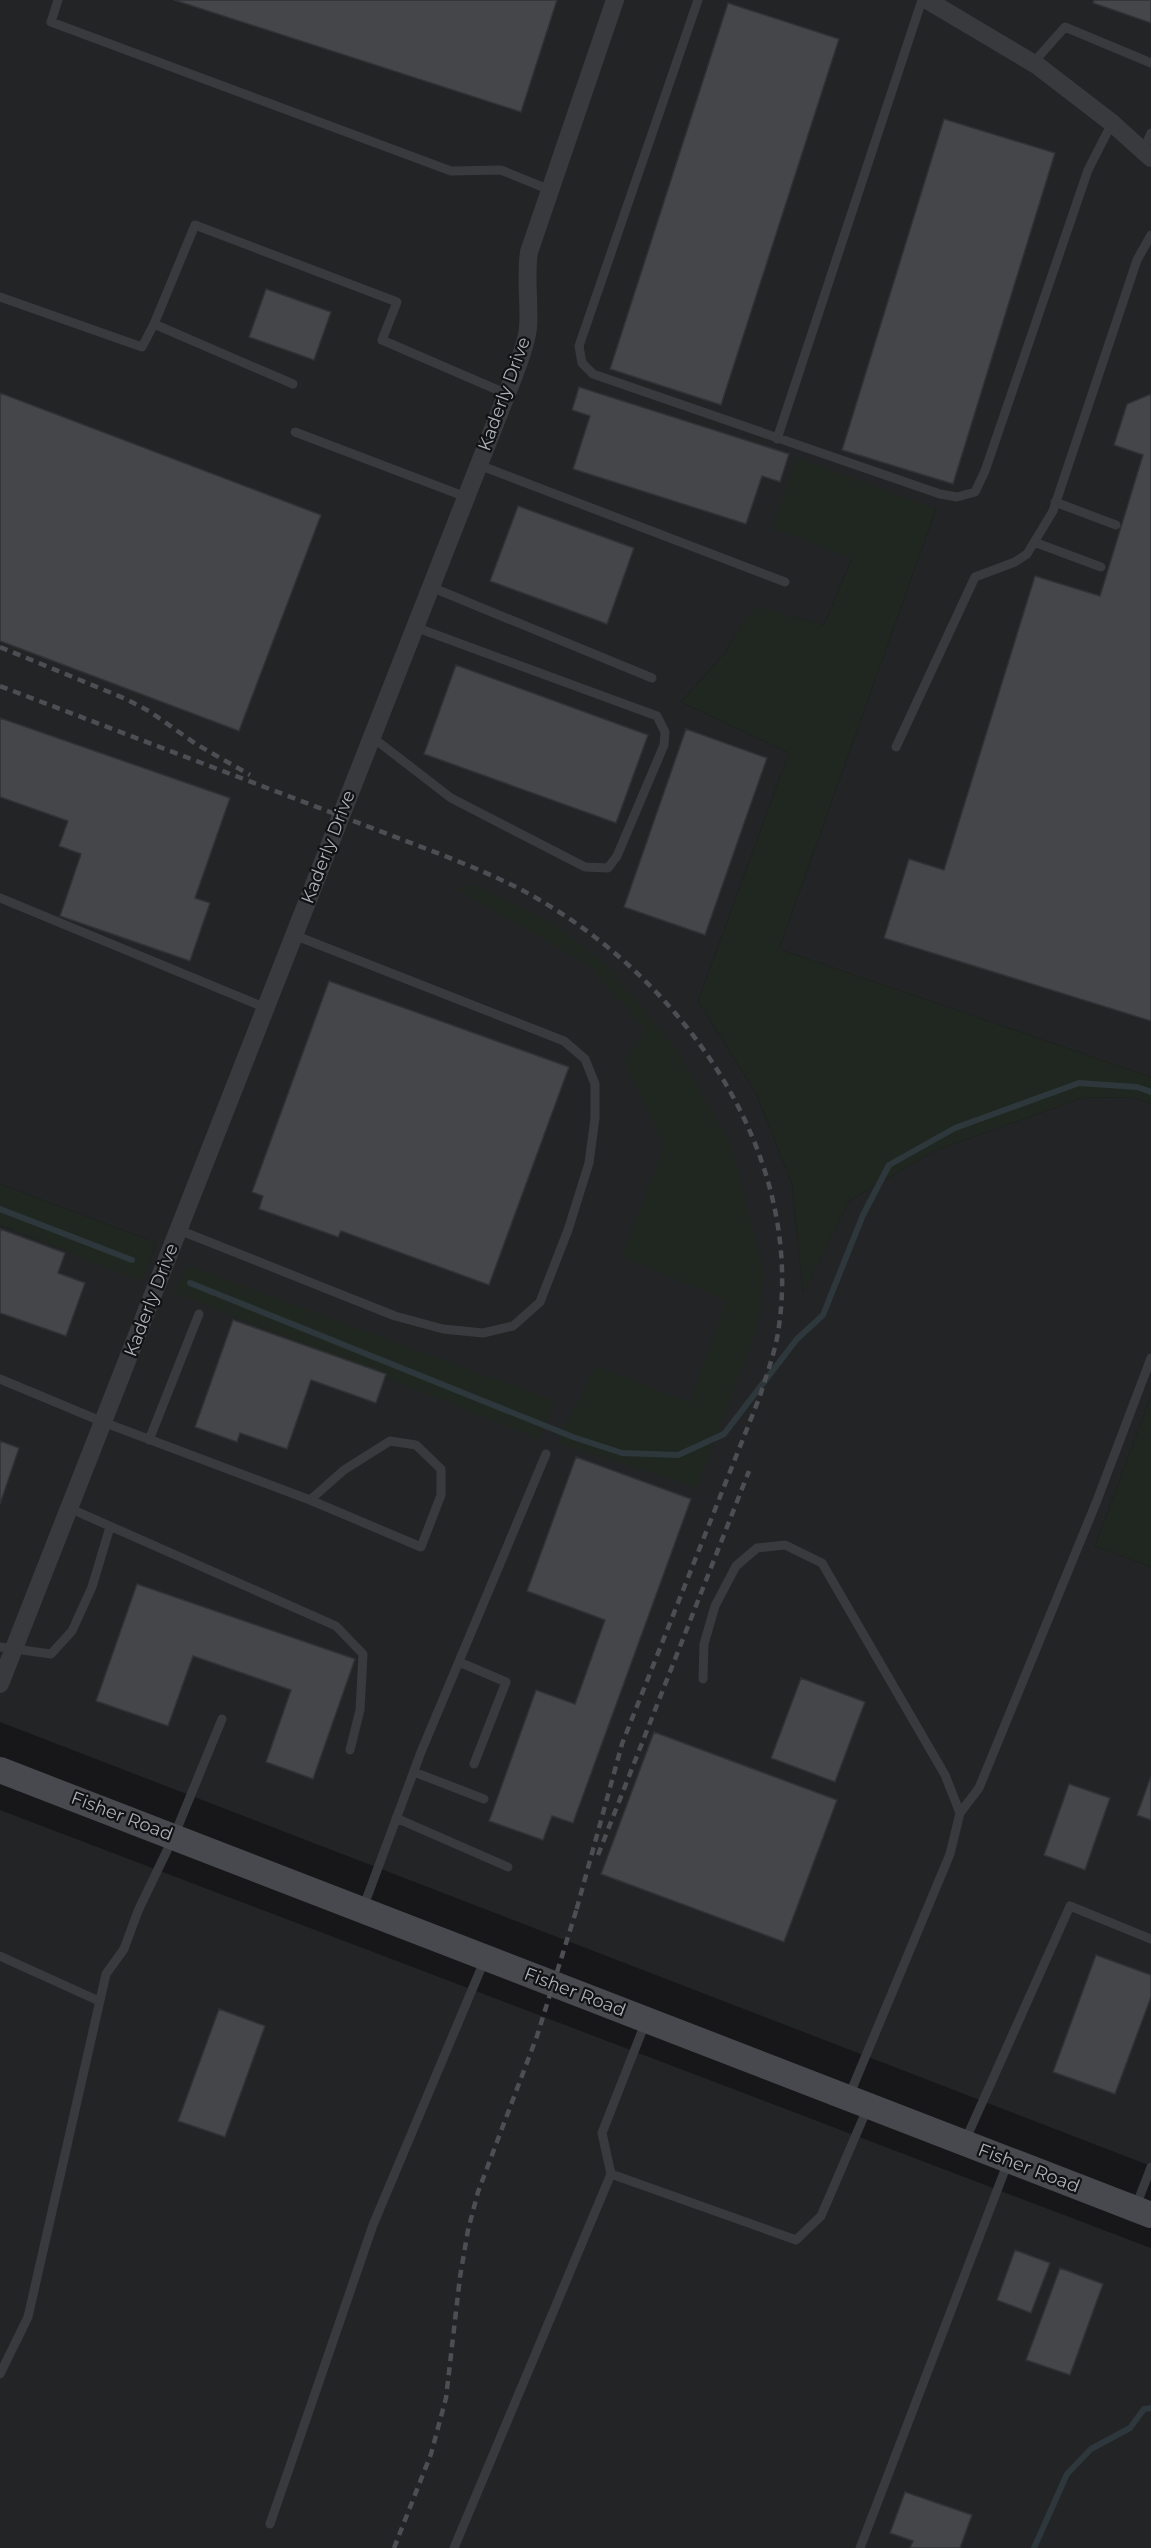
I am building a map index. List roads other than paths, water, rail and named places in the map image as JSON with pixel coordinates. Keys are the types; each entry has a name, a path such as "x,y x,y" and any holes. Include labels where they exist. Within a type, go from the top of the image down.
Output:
{"main road":[{"name":"Fisher Road","path":"0,1770 1143,2212"}],"street":[{"name":"Kaderly Drive","path":"0,1684 7,1648 69,1508 507,394 525,344 528,326 529,252 615,0"},
{"path":"927,0 1033,63 1112,123 1147,155"}],"lane":[{"path":"58,0 51,22 451,171 501,170 550,190"},
{"path":"698,0 579,346 582,363 593,374 940,494 957,497 975,492 985,471 1088,170 1112,123"},
{"path":"777,439 922,0"},
{"path":"1033,63 1065,27 1151,63"},
{"path":"1147,155 1151,133"},
{"path":"0,297 142,347 195,225 397,302 382,340 507,394"},
{"path":"896,747 975,577 1015,562 1027,554 1056,502 1133,271 1144,244 1151,235"},
{"path":"153,324 293,384"},
{"path":"295,432 466,497"},
{"path":"479,465 785,582"},
{"path":"1056,502 1116,525"},
{"path":"1034,542 1101,567"},
{"path":"431,587 652,678"},
{"path":"372,737 451,798 585,867 608,868 617,856 664,745 665,732 657,716 415,627"},
{"path":"0,898 266,1008"},
{"path":"179,1230 395,1316 443,1329 483,1333 513,1326 540,1302 564,1240 589,1163 595,1118 595,1084 585,1059 564,1041 294,935"},
{"path":"148,1440 199,1314"},
{"path":"611,2174 796,2240 821,2216 858,2102 950,1854 960,1813 979,1788 1096,1503 1151,1358"},
{"path":"0,1378 103,1422 310,1500 421,1547 441,1494 441,1470 416,1445 390,1441 344,1470 310,1500"},
{"path":"362,1910 414,1772 546,1454"},
{"path":"69,1508 336,1626 363,1654 360,1710 350,1750"},
{"path":"7,1648 51,1654 72,1631 92,1587 110,1527"},
{"path":"703,1679 704,1644 715,1605 736,1566 757,1548 785,1545 822,1563 945,1775 960,1813"},
{"path":"459,1662 506,1682 474,1764"},
{"path":"0,2374 28,2317 106,1974 124,1949 138,1911 174,1836 222,1719"},
{"path":"414,1772 484,1799"},
{"path":"396,1818 508,1868"},
{"path":"964,2143 1070,1906 1151,1939"},
{"path":"0,1956 99,2001"},
{"path":"270,2524 373,2225 486,1957"},
{"path":"454,2548 611,2174 602,2133 646,2019"},
{"path":"860,2548 1009,2160"},
{"path":"1143,2212 1151,2167"}],"waterway":[{"path":"190,1283 573,1437 622,1453 678,1455 724,1434 797,1339 823,1315 863,1215 889,1165 955,1128 1079,1083 1137,1087 1151,1092"},
{"path":"0,1209 132,1260"},
{"path":"1034,2548 1067,2474 1091,2449 1130,2428 1144,2409 1151,2408"}],"railway":[{"path":"0,647 126,699 250,775"},
{"path":"0,686 440,854 505,882 543,902 595,938 644,980 687,1028 724,1081 753,1138 772,1199 782,1262 776,1344 760,1396 622,1744 575,1915"},
{"path":"598,1855 749,1471"},
{"path":"394,2548 431,2454 446,2398 460,2277 468,2230 478,2192 537,2036 577,1908"}]}
